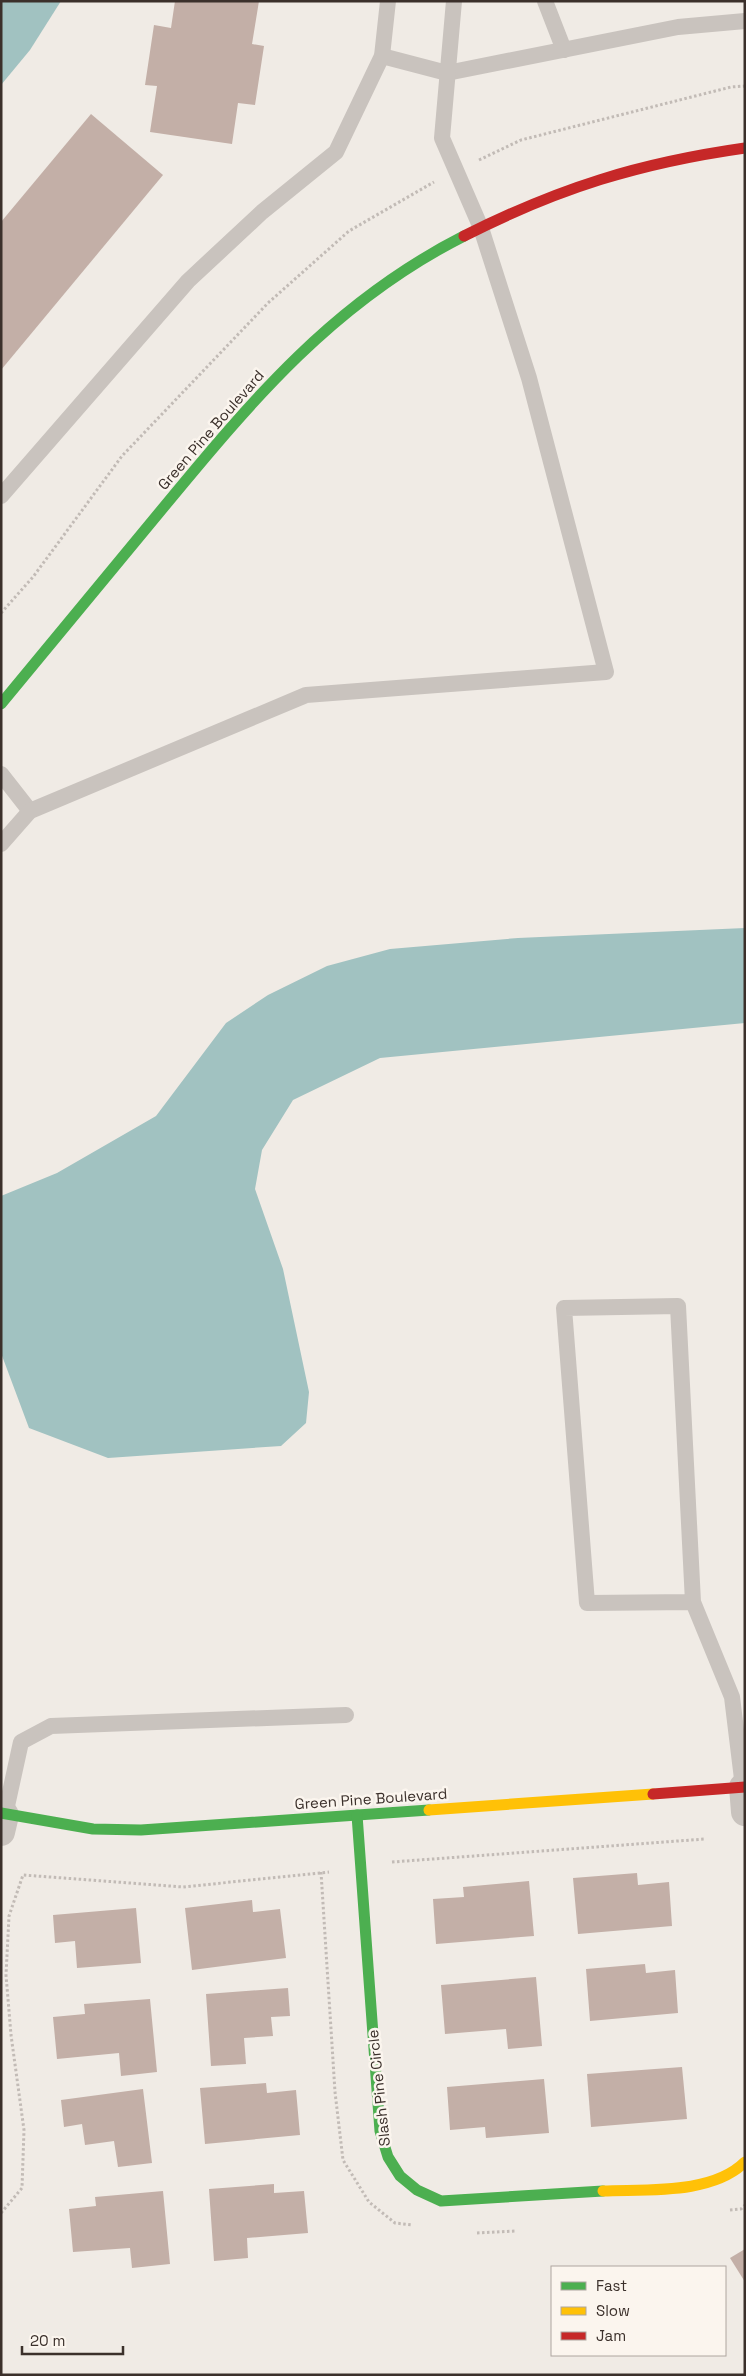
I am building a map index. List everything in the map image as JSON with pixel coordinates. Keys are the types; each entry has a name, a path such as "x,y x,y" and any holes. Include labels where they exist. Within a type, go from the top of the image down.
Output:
{"street":[{"name":"Green Pine Boulevard","path":"1,704 242,411 305,348 375,291 425,258 504,216 578,186 635,168 723,150 745,148"},
{"name":"Green Pine Boulevard","path":"3,1820 141,1830 357,1815 744,1795"},
{"name":"Slash Pine Circle","path":"357,1815 380,2131 386,2156 399,2176 418,2192 440,2201 695,2186 718,2181 740,2168 745,2162"}],"lane":[{"path":"1,496 188,281 262,212 336,152 382,56 388,1"},
{"path":"1,844 30,811 306,695 606,672 529,378 481,228 442,138 454,1"},
{"path":"545,1 564,50"},
{"path":"382,56 447,73 678,27 745,21"},
{"path":"1,774 30,811"},
{"path":"693,1602 587,1603 564,1308 678,1306 693,1602 732,1697 744,1795"},
{"path":"3,1820 21,1742 51,1726 346,1715"}],"path":[{"path":"472,164 521,140 731,86 745,86"},
{"path":"1,613 33,577 122,456 268,303 349,231 434,181"},
{"path":"386,1862 706,1839"},
{"path":"1,2213 22,2188 24,2130 11,2035 6,1975 9,1916 23,1875 183,1887 333,1871"},
{"path":"321,1872 336,2092 343,2160 369,2202 396,2222 415,2225"},
{"path":"724,2211 741,2209 745,2205"},
{"path":"474,2232 524,2230"}],"water":[{"path":"1,1 61,1 30,50 1,85"},
{"path":"745,928 745,1023 380,1058 293,1100 262,1150 255,1189 283,1269 309,1392 306,1423 281,1446 108,1458 29,1428 1,1353 1,1196 57,1173 156,1116 226,1023 268,995 327,966 390,949 518,938"}],"building":[{"path":"175,1 259,1 252,44 264,46 255,105 238,103 232,144 150,132 157,86 145,85 154,25 171,28"},
{"path":"91,114 163,175 1,370 1,222"},
{"path":"637,1873 638,1885 669,1882 672,1926 578,1934 573,1878"},
{"path":"529,1881 534,1936 436,1944 433,1899 464,1897 463,1887"},
{"path":"252,1900 253,1912 280,1909 286,1958 192,1970 185,1908"},
{"path":"136,1908 141,1963 77,1968 75,1941 55,1943 53,1915"},
{"path":"645,1964 646,1973 675,1970 678,2013 590,2021 586,1969"},
{"path":"536,1977 542,2046 508,2049 506,2029 445,2034 441,1985"},
{"path":"288,1988 290,2016 271,2017 273,2036 244,2038 246,2064 211,2066 206,1994"},
{"path":"150,1999 157,2072 121,2076 119,2053 57,2059 53,2017 85,2014 84,2004"},
{"path":"682,2067 687,2119 591,2127 587,2074"},
{"path":"544,2079 549,2133 486,2138 485,2127 450,2130 447,2087"},
{"path":"266,2083 267,2093 296,2090 300,2135 205,2144 200,2088"},
{"path":"143,2089 152,2163 118,2167 114,2141 85,2145 82,2124 64,2127 61,2100"},
{"path":"274,2184 274,2193 304,2191 308,2233 247,2238 248,2258 214,2261 209,2189"},
{"path":"163,2191 170,2264 132,2268 130,2248 73,2252 69,2209 96,2206 95,2197"},
{"path":"745,2249 745,2282 730,2258"}],"traffic: fast":[{"path":"1,704 196,468 264,391 298,356 335,322 375,291 417,262 464,236"},
{"path":"1,1813 93,1829 141,1830 429,1810"},
{"path":"357,1815 380,2131 388,2157 400,2176 417,2190 441,2201 603,2191"}],"traffic: slow":[{"path":"429,1810 653,1794"},
{"path":"603,2191 658,2190 697,2185 731,2173 745,2162"}],"traffic: jam":[{"path":"464,236 533,204 600,180 670,161 745,148"},
{"path":"653,1794 745,1787"}]}
